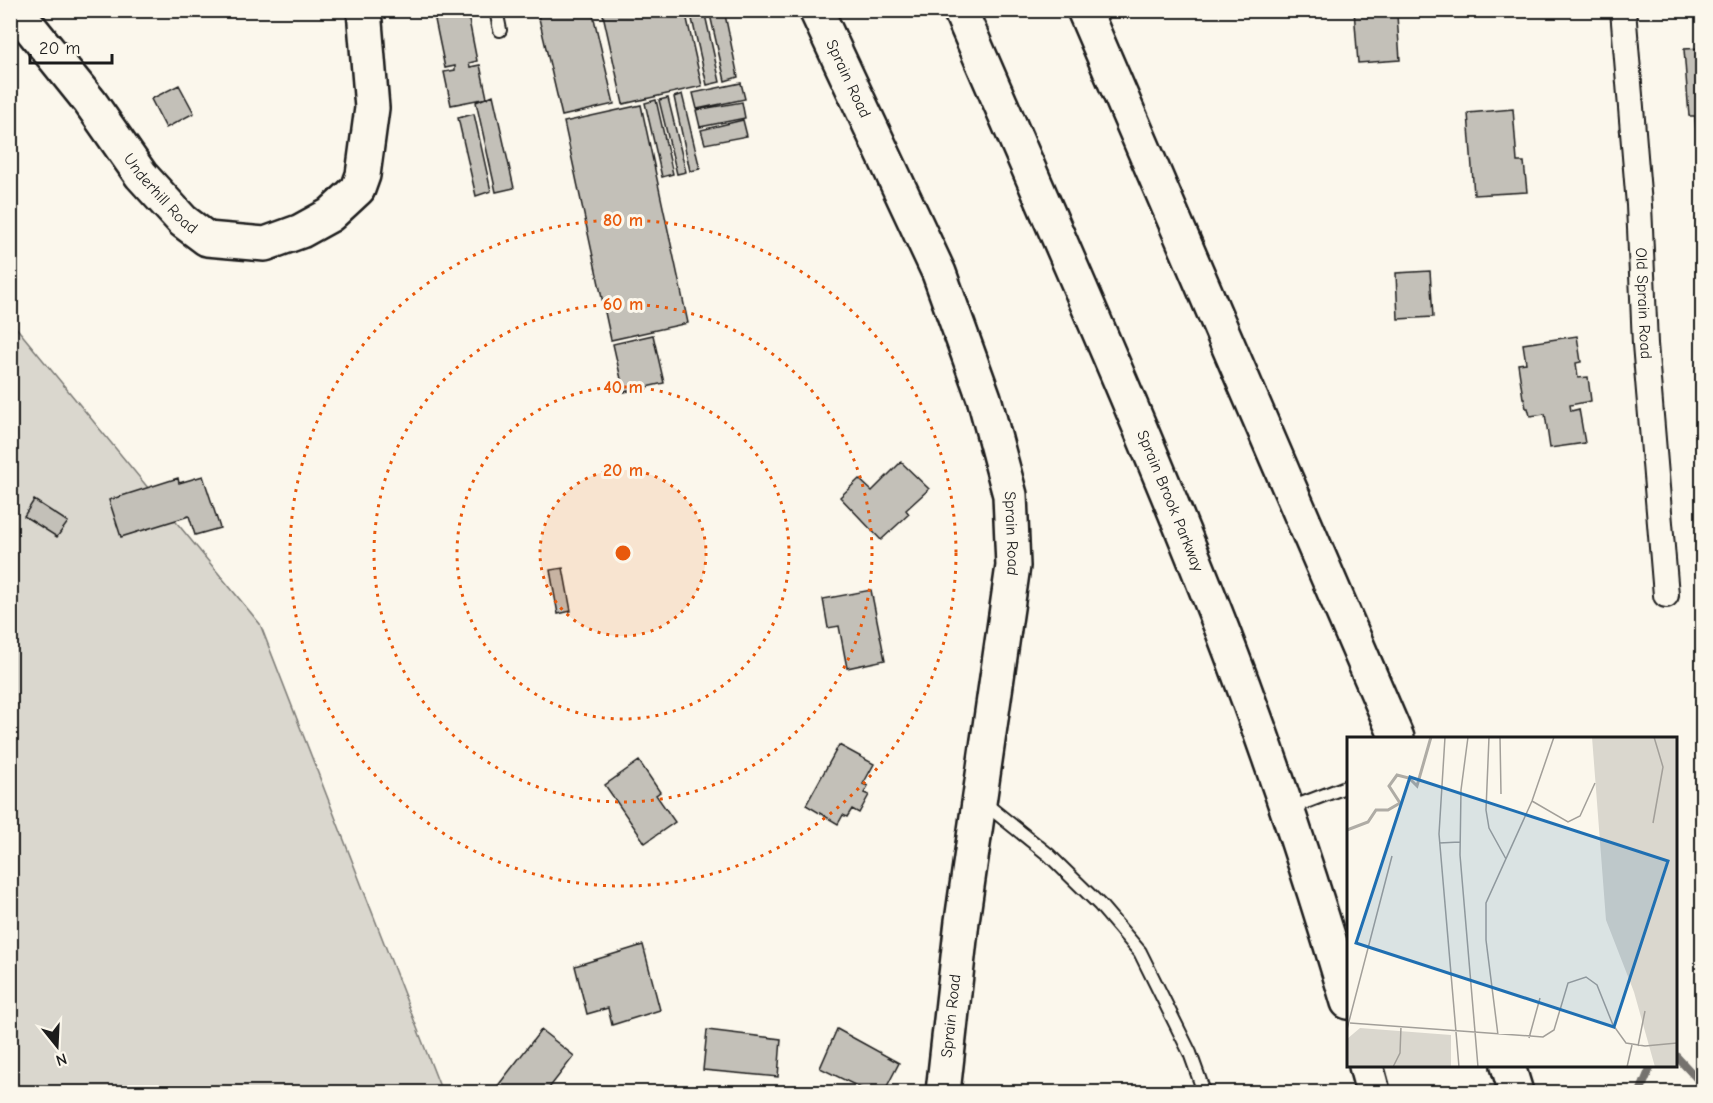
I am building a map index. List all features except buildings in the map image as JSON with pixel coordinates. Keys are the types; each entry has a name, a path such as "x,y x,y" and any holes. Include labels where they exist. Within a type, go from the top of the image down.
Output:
{"main road":[{"name":"Underhill Road","path":"16,10 90,102 141,175 183,221 207,239 265,244 301,231 330,215 358,189 363,175 372,108 364,10"},
{"name":"Sprain Road","path":"816,10 939,273 984,398 1010,495 1013,566 962,921 943,1092"},
{"name":"Sprain Brook Parkway","path":"960,10 1112,363 1224,634 1287,809 1325,923 1347,999"},
{"path":"1084,10 1397,737"},
{"path":"1367,1067 1373,1092"},
{"path":"1509,1067 1516,1092"}],"street":[{"name":"Old Sprain Road","path":"1623,10 1639,205 1645,344 1666,596"}],"lane":[{"path":"496,10 500,30"},
{"path":"1287,809 1347,786"},
{"path":"979,799 1049,855 1100,905 1140,952 1190,1053 1204,1092"}],"shaded area":[{"path":"10,320 260,624 442,1092 11,1092"}],"waterway":[{"path":"1677,1057 1702,1084"},
{"path":"1640,1092 1651,1067"}]}
